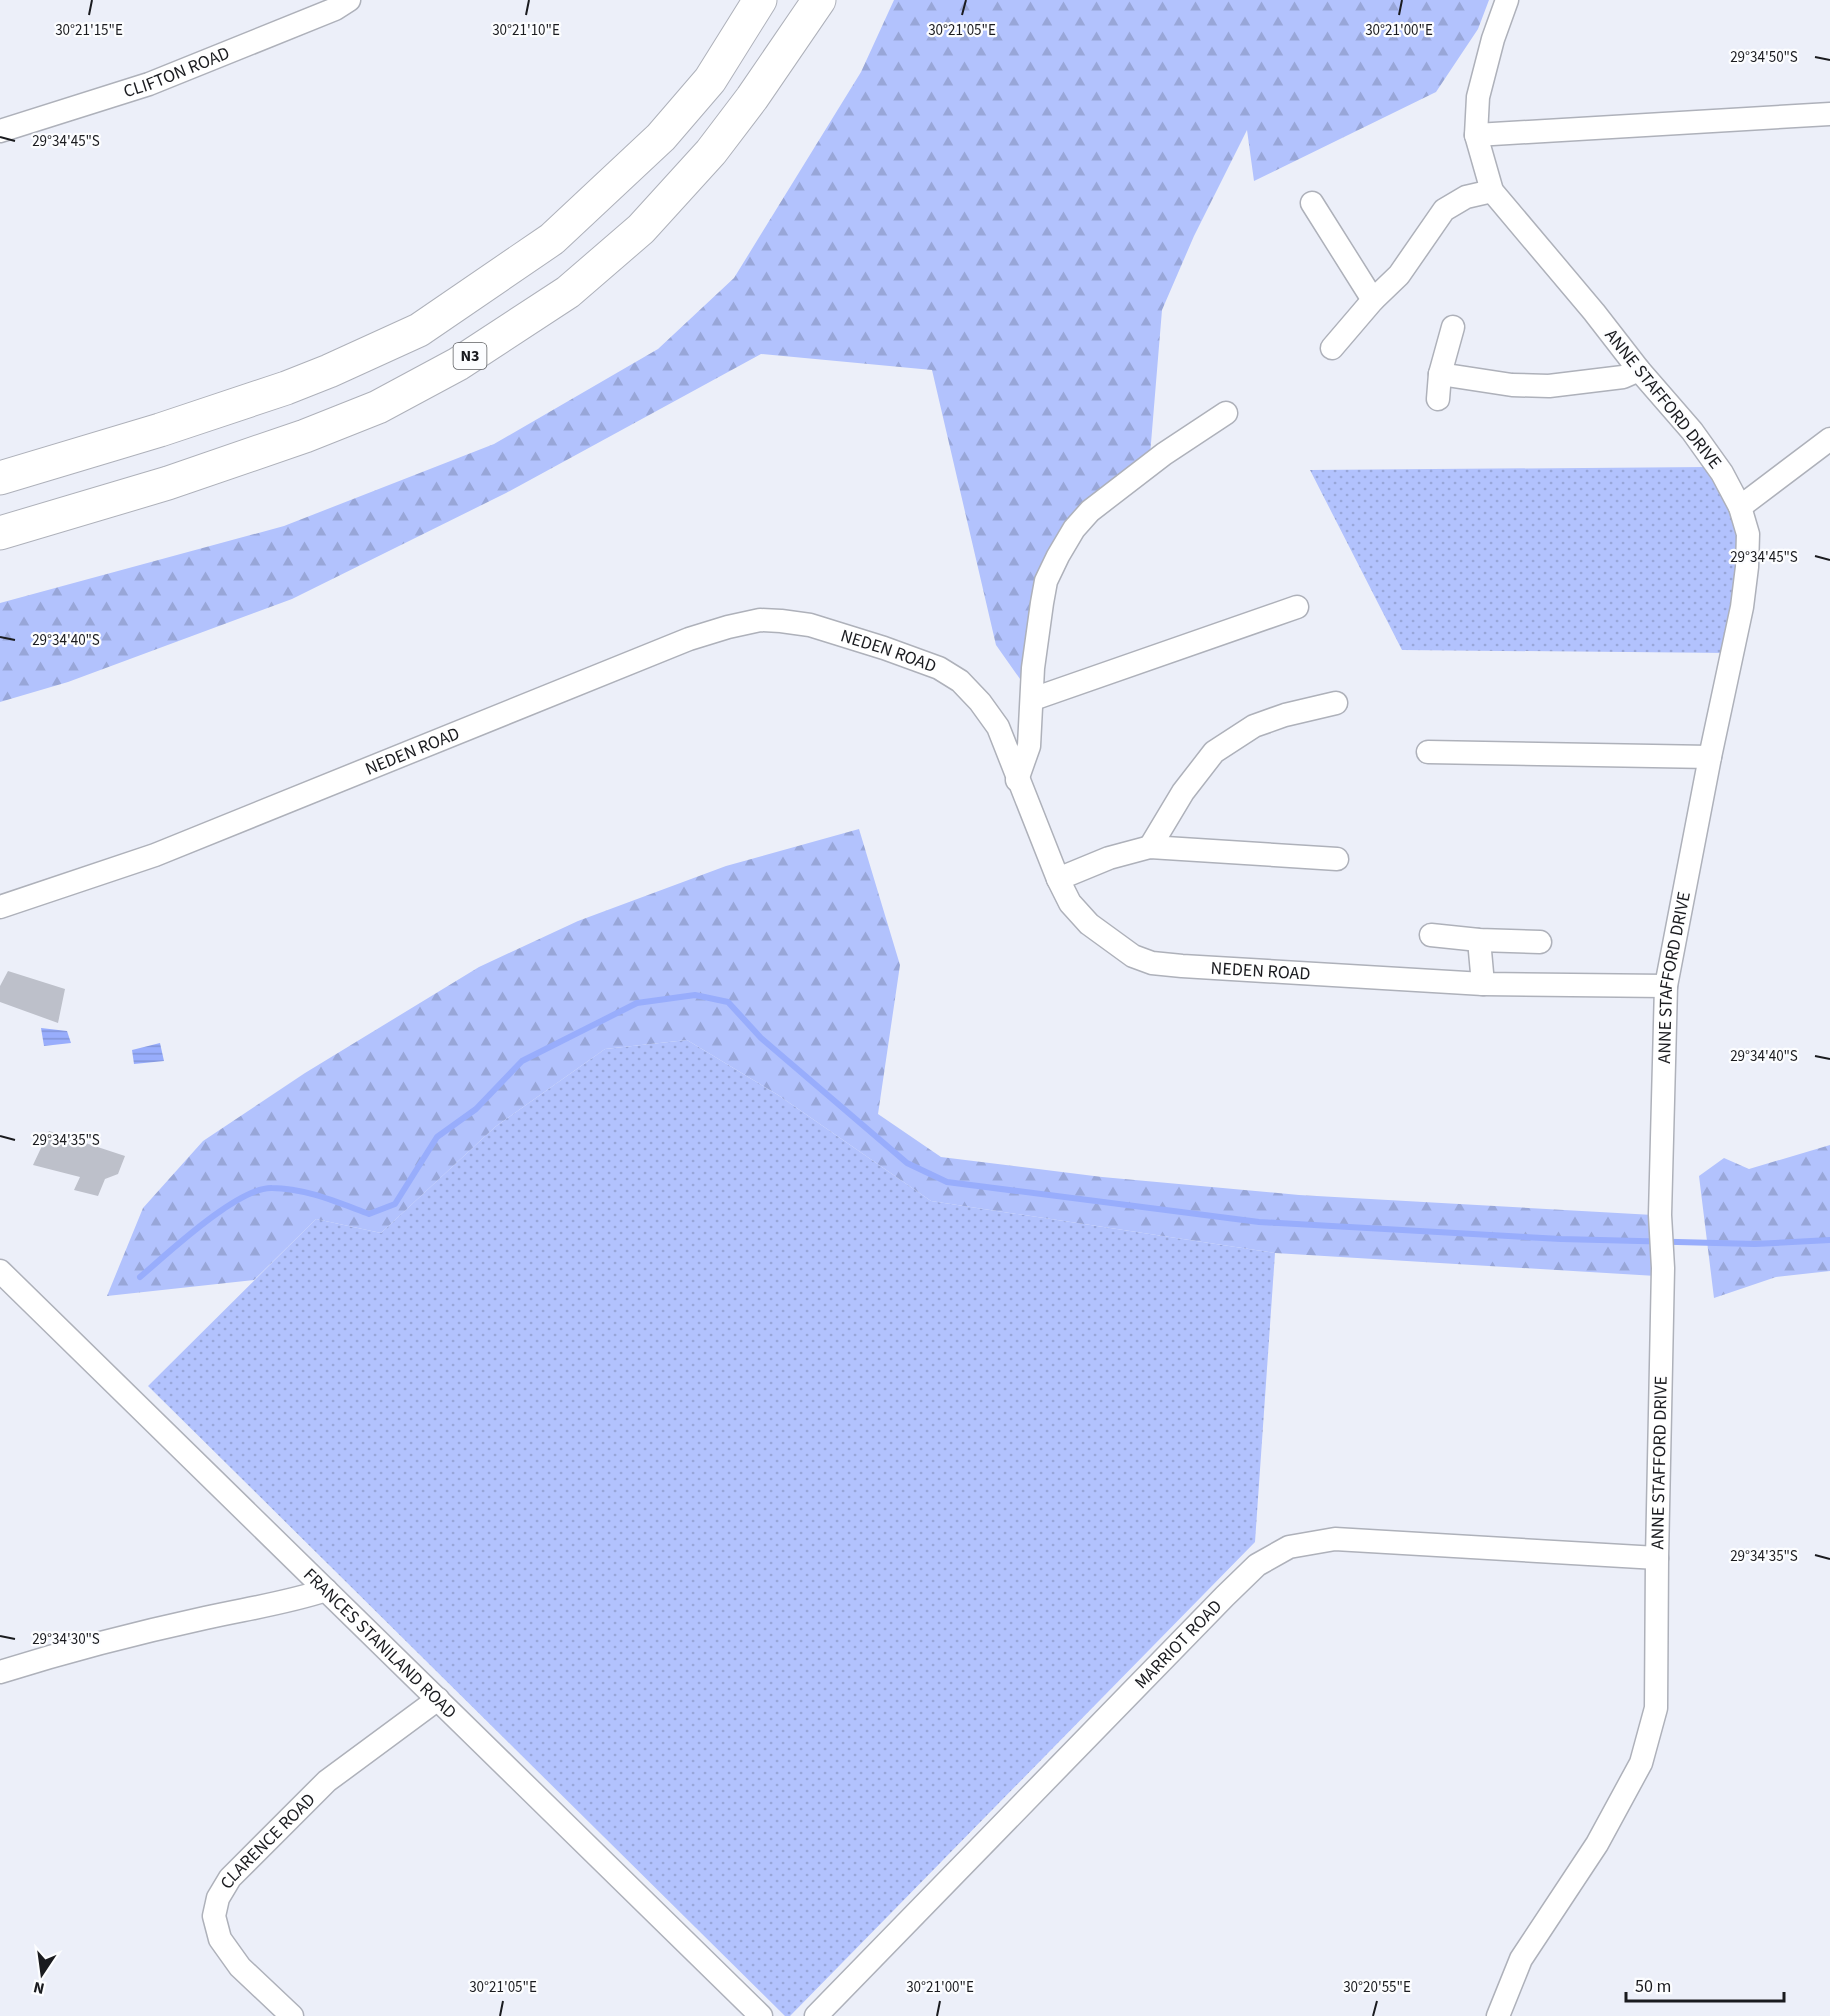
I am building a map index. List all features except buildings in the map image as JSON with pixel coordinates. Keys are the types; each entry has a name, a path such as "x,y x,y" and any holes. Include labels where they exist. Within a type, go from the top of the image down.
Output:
{"highway":[{"path":"0,478 160,430 286,388 418,330 552,239 661,137 710,80 760,0"},
{"name":"N3","path":"0,533 168,483 305,436 378,407 458,364 568,292 640,229 711,152 758,89 819,0"}],"street":[{"name":"CLIFTON ROAD","path":"0,131 149,84 335,9 349,0"},
{"name":"ANNE STAFFORD DRIVE","path":"1498,2016 1521,1959 1597,1844 1641,1763 1656,1708 1663,1268 1660,1215 1666,986 1710,757 1742,607 1748,534 1740,507 1722,472 1692,432 1638,370 1594,312 1492,191 1476,135 1478,97 1493,39 1507,0"},
{"path":"1476,135 1830,114"},
{"path":"1332,348 1373,300 1399,275 1444,210 1466,197 1492,191"},
{"path":"1312,203 1373,300"},
{"path":"1438,399 1440,374 1453,327"},
{"path":"1440,374 1512,385 1549,386 1623,377 1638,370"},
{"path":"1017,780 1029,746 1033,668 1046,581 1074,528 1090,511 1164,454 1226,413"},
{"path":"1740,507 1830,439"},
{"path":"1033,699 1297,607"},
{"name":"NEDEN ROAD","path":"0,907 155,855 689,639 760,620 810,626 884,648 939,668 960,681 980,702 998,728 1017,780 1070,903 1108,940 1133,956 1152,963 1194,967 1483,984 1666,986"},
{"path":"1150,847 1189,784 1214,752 1254,726 1284,715 1336,703"},
{"path":"1428,752 1710,757"},
{"path":"1058,879 1108,858 1150,847 1337,859"},
{"path":"1431,935 1479,940 1540,942"},
{"path":"1479,940 1483,984"},
{"name":"FRANCES STANILAND ROAD","path":"0,1271 761,2016"},
{"name":"MARRIOT ROAD","path":"816,2016 1224,1596 1257,1565 1289,1547 1335,1539 1657,1558"},
{"path":"0,1672 64,1652 204,1618 303,1598 326,1590"},
{"name":"CLARENCE ROAD","path":"292,2016 240,1967 220,1940 214,1916 218,1898 230,1878 327,1781 438,1699"}],"green space":[{"path":"894,0 1489,0 1478,29 1436,92 1254,181 1247,130 1194,236 1162,310 1150,455 1084,520 1060,567 1032,696 996,645 932,370 761,354 506,493 292,599 68,682 0,702 0,603 284,526 494,444 658,349 734,278 861,72"},
{"path":"1707,467 1732,508 1738,539 1728,653 1402,650 1310,470"},
{"path":"859,829 900,965 878,1114 941,1157 1102,1177 1299,1195 1653,1215 1656,1276 1275,1253 931,1201 778,1095 687,1040 605,1049 495,1127 381,1233 316,1219 254,1280 107,1296 143,1208 203,1141 305,1073 479,967 578,921 726,866"},
{"path":"687,1040 778,1095 931,1201 1275,1253 1255,1542 790,2016 785,2016 148,1386 316,1219 381,1233 495,1127 605,1049"},
{"path":"1830,1145 1830,1271 1776,1277 1714,1298 1699,1176 1724,1158 1749,1169"}],"shaded area":[{"path":"41,1028 67,1031 71,1043 44,1046"},
{"path":"160,1043 164,1061 134,1064 132,1050"}],"waterway":[{"path":"140,1277 222,1210 258,1191 272,1188 297,1191 322,1197 369,1214 395,1204 437,1137 476,1109 522,1061 637,1003 695,995 728,1002 761,1038 907,1163 947,1182 1259,1222 1561,1239 1755,1244 1830,1240"}]}
